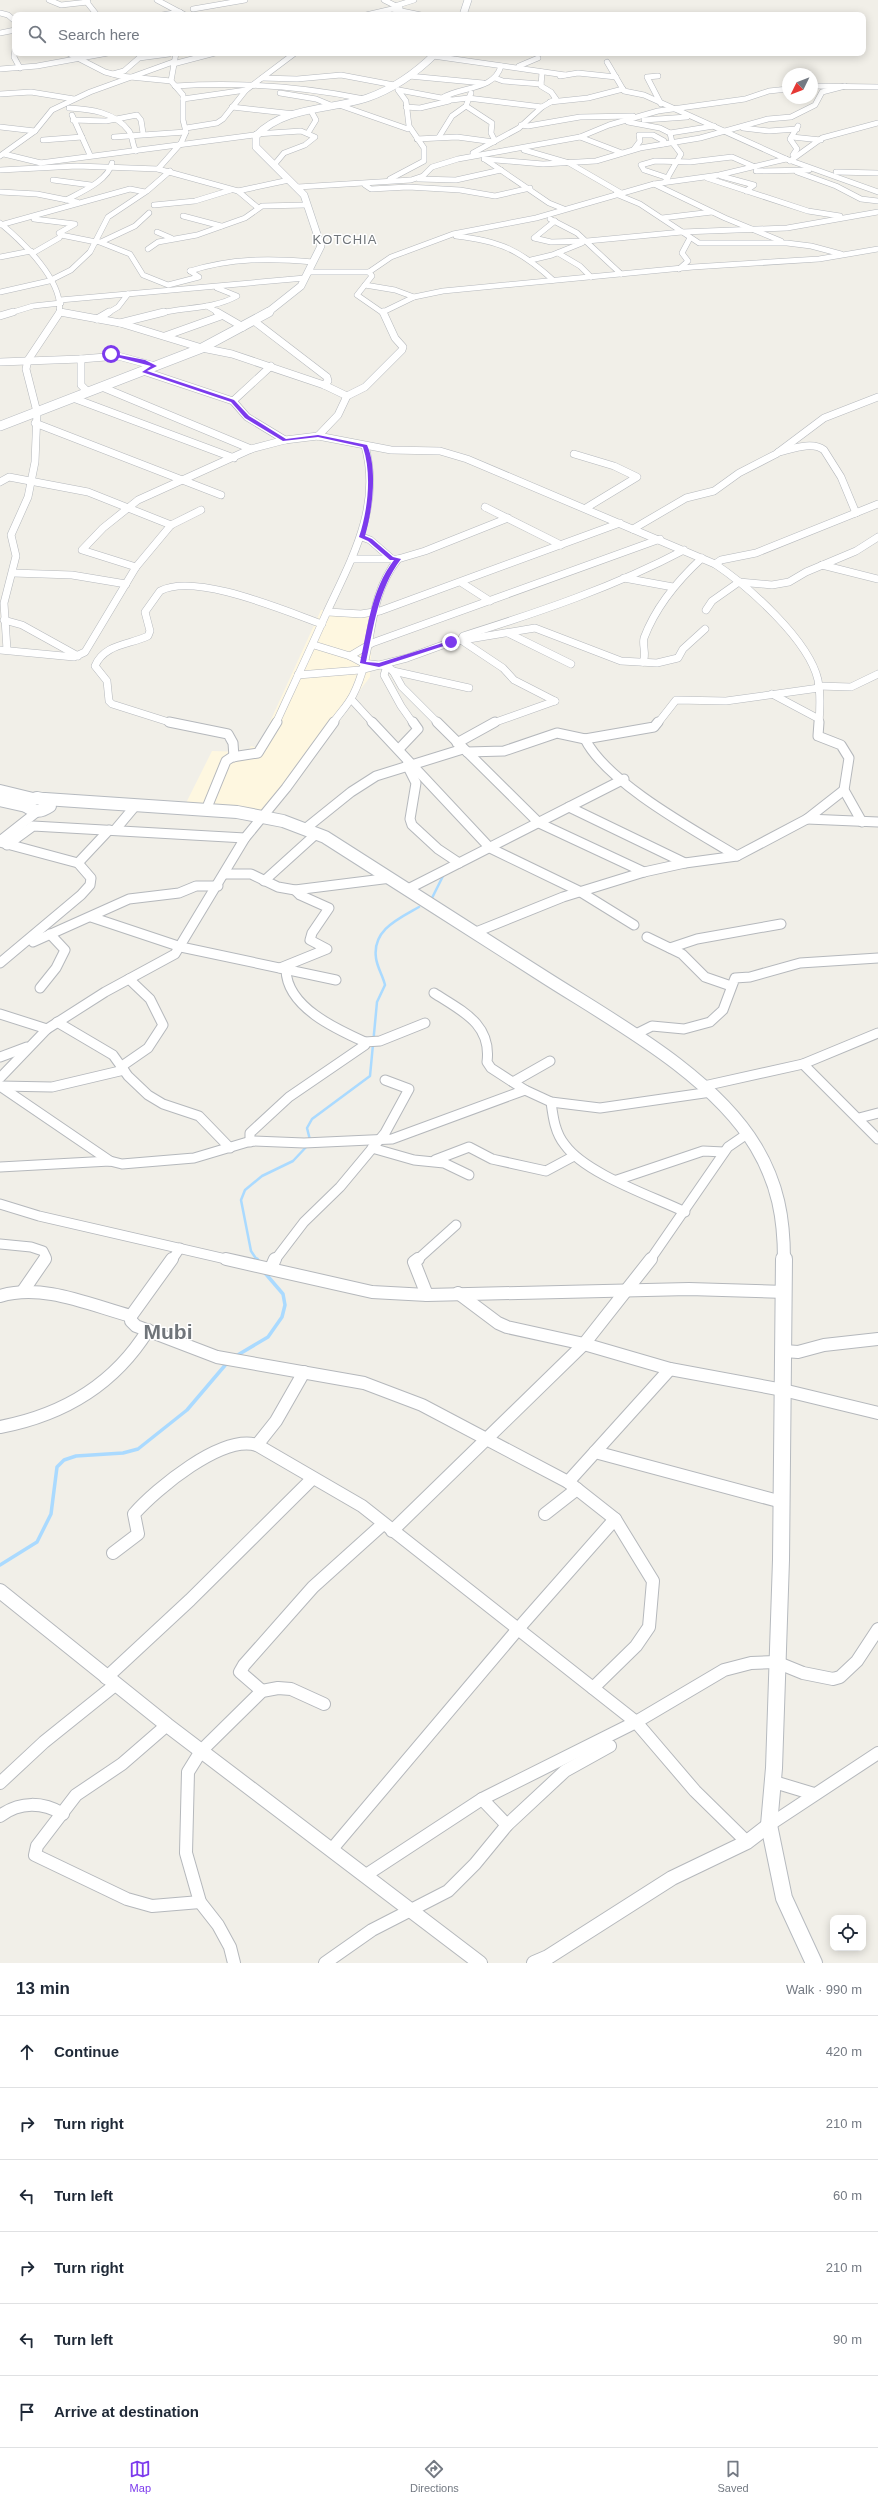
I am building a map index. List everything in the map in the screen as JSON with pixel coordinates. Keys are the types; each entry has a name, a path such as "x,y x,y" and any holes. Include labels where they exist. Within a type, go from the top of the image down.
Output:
{"main road":[{"path":"464,12 468,0"},
{"path":"1,425 202,348 254,321 294,293 308,275 321,246 317,229 306,204 304,195 298,187 256,147 253,140 255,134 272,122 295,114 364,99 395,87 433,56"},
{"path":"0,791 28,804"},
{"path":"0,800 43,806 82,801 206,810 264,817 311,831 408,889 634,1035 708,1089 747,1134 768,1170 782,1211 785,1292 782,1502 769,1825 774,1857 784,1898 814,1963"}],"street":[{"path":"49,0 61,5 86,1 95,12"},
{"path":"157,0 175,12"},
{"path":"192,12 196,0"},
{"path":"193,9 245,0"},
{"path":"384,0 402,12"},
{"path":"375,12 396,7 414,0"},
{"path":"0,13 8,14 12,18"},
{"path":"0,34 12,31"},
{"path":"14,56 18,61 20,68"},
{"path":"74,56 112,74 128,78 171,81"},
{"path":"0,69 20,68 95,56"},
{"path":"112,74 124,70 139,58 154,56"},
{"path":"158,169 181,143 186,130 183,120 183,95 171,81 175,56"},
{"path":"2,153 35,131 52,110 67,105 75,99 128,78 173,63 202,56"},
{"path":"114,137 131,134 186,130 217,123 252,84 291,56"},
{"path":"446,56 501,66 535,69 542,72 565,75"},
{"path":"535,56 538,58 539,63 535,69"},
{"path":"514,68 538,58"},
{"path":"607,62 623,89"},
{"path":"496,78 501,66"},
{"path":"466,157 512,132 542,107 556,99 551,92 541,86 542,72"},
{"path":"442,98 448,94 496,78 503,81 541,83 565,75 584,73 616,77"},
{"path":"262,78 302,79 341,75 452,100"},
{"path":"408,76 457,81 477,85"},
{"path":"658,76 647,77 661,104"},
{"path":"320,100 325,88 327,77"},
{"path":"302,79 325,88 364,99"},
{"path":"457,81 456,85 463,89 469,96"},
{"path":"175,86 218,82 325,88"},
{"path":"439,137 452,116 466,106 469,96 477,85"},
{"path":"818,86 878,87"},
{"path":"484,159 569,163 596,161 634,149 727,132 768,119 797,115 818,103 822,92 845,86"},
{"path":"395,87 406,101 408,129"},
{"path":"550,102 588,98 623,89 727,132 752,144 751,149 765,150 811,170 878,192"},
{"path":"184,99 220,92 246,90"},
{"path":"645,120 650,114 658,111 745,99 782,90"},
{"path":"0,94 31,92 75,99"},
{"path":"280,93 320,100 408,129 424,148 424,161 386,181"},
{"path":"406,107 420,108 469,96 542,107"},
{"path":"658,111 661,104"},
{"path":"67,105 117,118 131,134 133,147 136,151"},
{"path":"67,105 90,155"},
{"path":"466,106 492,123 491,128 494,141"},
{"path":"232,108 295,114"},
{"path":"308,132 316,120 311,111"},
{"path":"521,125 528,126 578,116 618,115 645,120 670,133 714,126"},
{"path":"618,115 630,120"},
{"path":"73,120 91,119 106,121 117,118 138,116 143,133"},
{"path":"624,121 677,116 692,117"},
{"path":"418,178 432,167 466,157 520,149 580,137 602,127 624,121 645,120"},
{"path":"215,139 217,123"},
{"path":"707,123 747,126"},
{"path":"792,137 804,140 821,140 878,123"},
{"path":"740,128 769,131 798,126 789,141 797,149 795,155"},
{"path":"0,127 35,131"},
{"path":"491,128 497,132 512,132"},
{"path":"21,168 41,163 90,155 136,151 181,143 255,134 308,132 314,138 305,145 284,153 282,158 274,165"},
{"path":"664,183 681,154 672,142 670,133"},
{"path":"634,149 640,141 639,135 655,136 664,141 663,144"},
{"path":"43,140 82,136"},
{"path":"417,139 457,137 494,141"},
{"path":"580,137 622,153"},
{"path":"804,140 815,146"},
{"path":"0,316 33,306 128,294 216,287 308,275 369,272 391,257 448,236 544,216 618,193 654,184 706,178 788,160 795,155 815,146 821,140"},
{"path":"536,146 536,150 540,154"},
{"path":"520,149 569,163 618,193 640,204 690,238 708,244 742,242 787,243 811,246 843,255"},
{"path":"2,153 41,163"},
{"path":"110,154 113,166"},
{"path":"298,187 418,178 456,180 501,170 538,159 540,154"},
{"path":"478,155 530,188 549,203 564,209"},
{"path":"775,155 795,155"},
{"path":"668,178 644,170 642,165 655,161 677,162 734,157 755,167"},
{"path":"66,200 91,185 113,166"},
{"path":"0,170 21,168 113,166 158,169 170,171 238,191 290,180"},
{"path":"722,175 794,170 877,174"},
{"path":"794,170 811,178 836,186 861,199 878,201"},
{"path":"811,170 811,178"},
{"path":"98,242 102,224 109,216 145,192 170,171"},
{"path":"722,175 754,185 746,191"},
{"path":"706,178 808,212 844,217"},
{"path":"53,180 91,185"},
{"path":"358,183 371,189 408,187 460,190 495,196 530,188"},
{"path":"654,184 712,212 787,243"},
{"path":"0,192 37,194 77,202 87,202 130,189 145,192"},
{"path":"154,205 195,201 231,190"},
{"path":"238,191 258,207"},
{"path":"1,224 28,218 77,202"},
{"path":"148,250 158,242 171,238 197,235 245,218 258,207 275,204 306,204"},
{"path":"662,218 712,212"},
{"path":"555,221 534,238 551,242 587,241 682,232 788,228 824,223 844,217 878,212"},
{"path":"0,292 51,280 77,267 98,242 135,226 149,213"},
{"path":"182,216 221,226"},
{"path":"544,216 577,233 621,274"},
{"path":"28,218 75,224 58,233 61,235"},
{"path":"1,224 32,252 51,280 61,302 60,312 28,360 26,369 37,412 35,423 35,462 28,497 12,529 11,535 16,556 13,573 4,603 4,620 7,632 3,650 78,656 84,652 95,638 136,567 171,525 201,510"},
{"path":"157,232 171,238"},
{"path":"0,257 32,252 61,235 98,242 130,254 143,275 168,285 199,277 190,272 192,270 226,262 269,259 313,262"},
{"path":"448,236 503,242 531,260 553,280"},
{"path":"680,269 688,261 682,253 690,238"},
{"path":"531,260 558,253 587,241"},
{"path":"383,312 414,297 443,291 621,274 819,259 878,249"},
{"path":"558,253 580,266 590,277"},
{"path":"318,436 338,415 347,396 365,387 402,350 403,347 395,338 383,312 357,295 372,276 369,272"},
{"path":"168,285 171,291"},
{"path":"365,285 395,290 414,297"},
{"path":"120,323 172,310 208,306 237,296 216,287"},
{"path":"97,319 118,307 128,294"},
{"path":"208,306 221,316 243,327"},
{"path":"60,312 120,323 202,348 216,349 271,366 324,385 347,396"},
{"path":"165,336 221,316"},
{"path":"254,321 327,377 328,381 324,385"},
{"path":"0,362 9,360 81,359 111,354 143,361 155,366"},
{"path":"81,359 81,385 88,392"},
{"path":"232,401 271,366"},
{"path":"143,371 232,401 247,417 285,440"},
{"path":"102,387 251,449"},
{"path":"633,529 686,498 714,491 739,473 779,452 824,418 878,397"},
{"path":"73,398 234,458"},
{"path":"35,423 221,495"},
{"path":"136,567 82,550 127,507 251,449 285,440 318,436 390,450 440,451 467,459 660,539 729,572 780,619 809,660 818,677 818,736 841,745 849,758 844,790 862,822"},
{"path":"206,810 226,761 234,757 249,756 262,748 272,732 298,675 314,645 322,624 362,537 368,518 370,461 365,446"},
{"path":"779,452 813,447 823,448 834,462 836,472 852,498 856,513"},
{"path":"574,454 595,459 637,477 586,508"},
{"path":"0,482 8,477 88,492 171,525"},
{"path":"715,564 756,553 878,504"},
{"path":"485,507 561,545"},
{"path":"352,559 395,559 425,551 508,518"},
{"path":"328,612 361,614 374,612 462,583 620,523"},
{"path":"362,537 370,540 395,559"},
{"path":"706,610 712,601 739,582 780,585 822,565 850,554 878,537"},
{"path":"350,656 366,647 660,539"},
{"path":"461,640 463,636 483,628 547,609 660,564 684,550"},
{"path":"643,662 645,658 643,642 651,619 673,587 702,558"},
{"path":"0,1078 28,1047 47,1029 129,979 168,959 181,947 245,838 264,817 351,699 366,647 376,598 395,559"},
{"path":"822,565 878,579"},
{"path":"13,573 72,575 126,584"},
{"path":"624,578 673,587"},
{"path":"462,583 490,601"},
{"path":"234,757 233,743 228,734 173,723 112,704 109,701 107,681 95,666 96,660 106,650 148,636 150,631 143,616 145,609 156,594 171,586 183,585 226,593 322,624"},
{"path":"4,620 22,625 78,656"},
{"path":"386,668 461,640 540,629 610,658 657,663 678,658 683,649 705,630"},
{"path":"508,633 571,664"},
{"path":"461,640 503,668 514,680 555,701 496,721 462,748"},
{"path":"314,645 350,656 361,666"},
{"path":"298,675 361,666 386,668 469,688"},
{"path":"386,668 402,687 462,748 539,823 644,872"},
{"path":"386,668 384,676 401,706 418,729 398,749"},
{"path":"264,881 311,831 351,792 376,776 410,764 462,748 504,751 557,733 585,739 654,726 676,700 726,701 819,687 851,687 877,675"},
{"path":"772,694 819,719"},
{"path":"351,699 370,722 398,749 410,764 490,848 579,892 634,925"},
{"path":"585,739 594,757 665,812 737,856"},
{"path":"410,764 416,783 410,819 412,825 438,849 459,863"},
{"path":"408,889 624,779"},
{"path":"476,932 579,892 644,872 685,863 737,856 807,819 844,790"},
{"path":"23,822 28,804"},
{"path":"78,863 136,805"},
{"path":"2,843 23,822 43,806"},
{"path":"569,807 685,863"},
{"path":"807,819 878,822"},
{"path":"2,843 33,826 245,838"},
{"path":"0,963 60,915 90,885 91,878 78,863 2,843"},
{"path":"225,874 251,874 264,881 295,890 390,878"},
{"path":"16,951 50,934 130,899 179,893 196,886 218,886"},
{"path":"283,969 327,949 310,940 329,908 300,895 295,890"},
{"path":"91,917 181,947 336,980"},
{"path":"670,948 690,941 748,932 780,924"},
{"path":"40,988 56,968 65,950 50,934"},
{"path":"647,937 682,954 705,977 731,986"},
{"path":"634,1035 651,1026 678,1030 701,1026 721,1014 727,1004 731,986 736,978 750,977 800,963 878,958"},
{"path":"283,969 292,992 335,1027 367,1042 380,1041 425,1023"},
{"path":"0,1086 52,1087 123,1068 148,1048 163,1025 161,1014 151,1001 129,979"},
{"path":"434,993 476,1019 489,1048 487,1062 496,1073 525,1090 551,1102 600,1108 620,1107 708,1089 803,1064 878,1033"},
{"path":"0,1014 47,1029"},
{"path":"57,1022 102,1046 113,1055 128,1076 148,1095 163,1104 191,1112 199,1116 230,1148"},
{"path":"250,1142 250,1133 289,1097 329,1068 363,1048 367,1042"},
{"path":"0,1057 28,1047"},
{"path":"513,1082 550,1061"},
{"path":"803,1064 859,1118 878,1139"},
{"path":"272,1268 276,1257 304,1222 340,1187 385,1133 408,1089 385,1080"},
{"path":"0,1086 110,1161"},
{"path":"0,1167 110,1161 122,1164 194,1158 250,1142 375,1144 409,1134 446,1118 497,1101 518,1091 525,1090"},
{"path":"551,1102 552,1122 562,1142 574,1156 591,1169 685,1212"},
{"path":"859,1118 878,1113"},
{"path":"262,1691 242,1676 240,1672 244,1665 313,1588 388,1528 487,1440 584,1344 627,1291 685,1212 724,1152 728,1147 747,1134"},
{"path":"375,1144 414,1160 436,1160 469,1147 492,1159 546,1171 574,1156"},
{"path":"617,1180 703,1151 724,1152"},
{"path":"436,1160 469,1175"},
{"path":"0,1204 39,1216 272,1268 356,1289 427,1295 458,1293 704,1289 785,1292"},
{"path":"427,1295 414,1262 456,1225"},
{"path":"0,1244 31,1247 44,1251 46,1257 44,1262 26,1283 23,1291"},
{"path":"180,1248 131,1316 131,1321 136,1326 216,1357 364,1383 422,1405 568,1482 615,1519 653,1581 652,1609 649,1627 636,1646 593,1688"},
{"path":"0,1296 23,1291 61,1297 131,1316"},
{"path":"458,1293 498,1324 584,1344 670,1369 783,1390 878,1413"},
{"path":"0,1427 28,1421 48,1413 96,1386 126,1362 148,1330"},
{"path":"784,1351 798,1352 824,1345 878,1339"},
{"path":"568,1482 670,1369"},
{"path":"257,1445 276,1420 304,1372"},
{"path":"113,1553 133,1540 138,1534 134,1514 158,1489 231,1446 247,1442 257,1445 312,1479 362,1506 636,1722 695,1791 747,1842"},
{"path":"595,1452 662,1472 727,1486 782,1502"},
{"path":"0,1783 111,1681 312,1479"},
{"path":"545,1514 577,1489"},
{"path":"332,1849 518,1629 615,1519"},
{"path":"0,1590 167,1725 480,1963"},
{"path":"366,1875 482,1799 636,1722 724,1670 751,1663 776,1662 803,1673 833,1679 840,1677 857,1661 878,1629"},
{"path":"234,1963 230,1947 218,1925 200,1902 186,1853 188,1772 202,1751 262,1691 278,1688 291,1689 324,1704"},
{"path":"167,1725 122,1764 76,1794 63,1814 37,1846 35,1855 127,1899 152,1906 200,1902"},
{"path":"325,1963 372,1930 448,1891 475,1864 507,1825 565,1771 610,1746"},
{"path":"534,1963 548,1957 672,1878 716,1855 747,1842 814,1794 878,1753"},
{"path":"771,1781 814,1794"},
{"path":"482,1799 507,1825"},
{"path":"1,1811 35,1804 45,1804 63,1814"}],"shaded area":[{"path":"321,610 373,614 370,677 267,811 186,803 212,751 247,752 251,746 258,748"}],"waterway":[{"path":"431,900 443,876"},
{"path":"310,1140 307,1128 312,1119 370,1076 377,1002 385,985 376,958 378,940 388,926 419,907"},
{"path":"257,1260 251,1251 241,1200 245,1190 262,1176 293,1161 308,1145"},
{"path":"236,1356 268,1337 282,1317 285,1305 283,1294 265,1273"},
{"path":"0,1565 37,1542 51,1514 57,1467 64,1460 76,1456 123,1453 138,1449 187,1410 227,1363"}],"district":[{"name":"KOTCHIA","path":"345,239"},
{"name":"Mubi","path":"168,1331"}],"route":[{"path":"111,354 143,361 155,366 143,371 232,401 247,417 268,432 285,440 318,436 365,446 370,461 368,518 362,537 377,545 392,559 398,559 387,573 376,598 363,663 379,665 407,658 451,642"}]}
